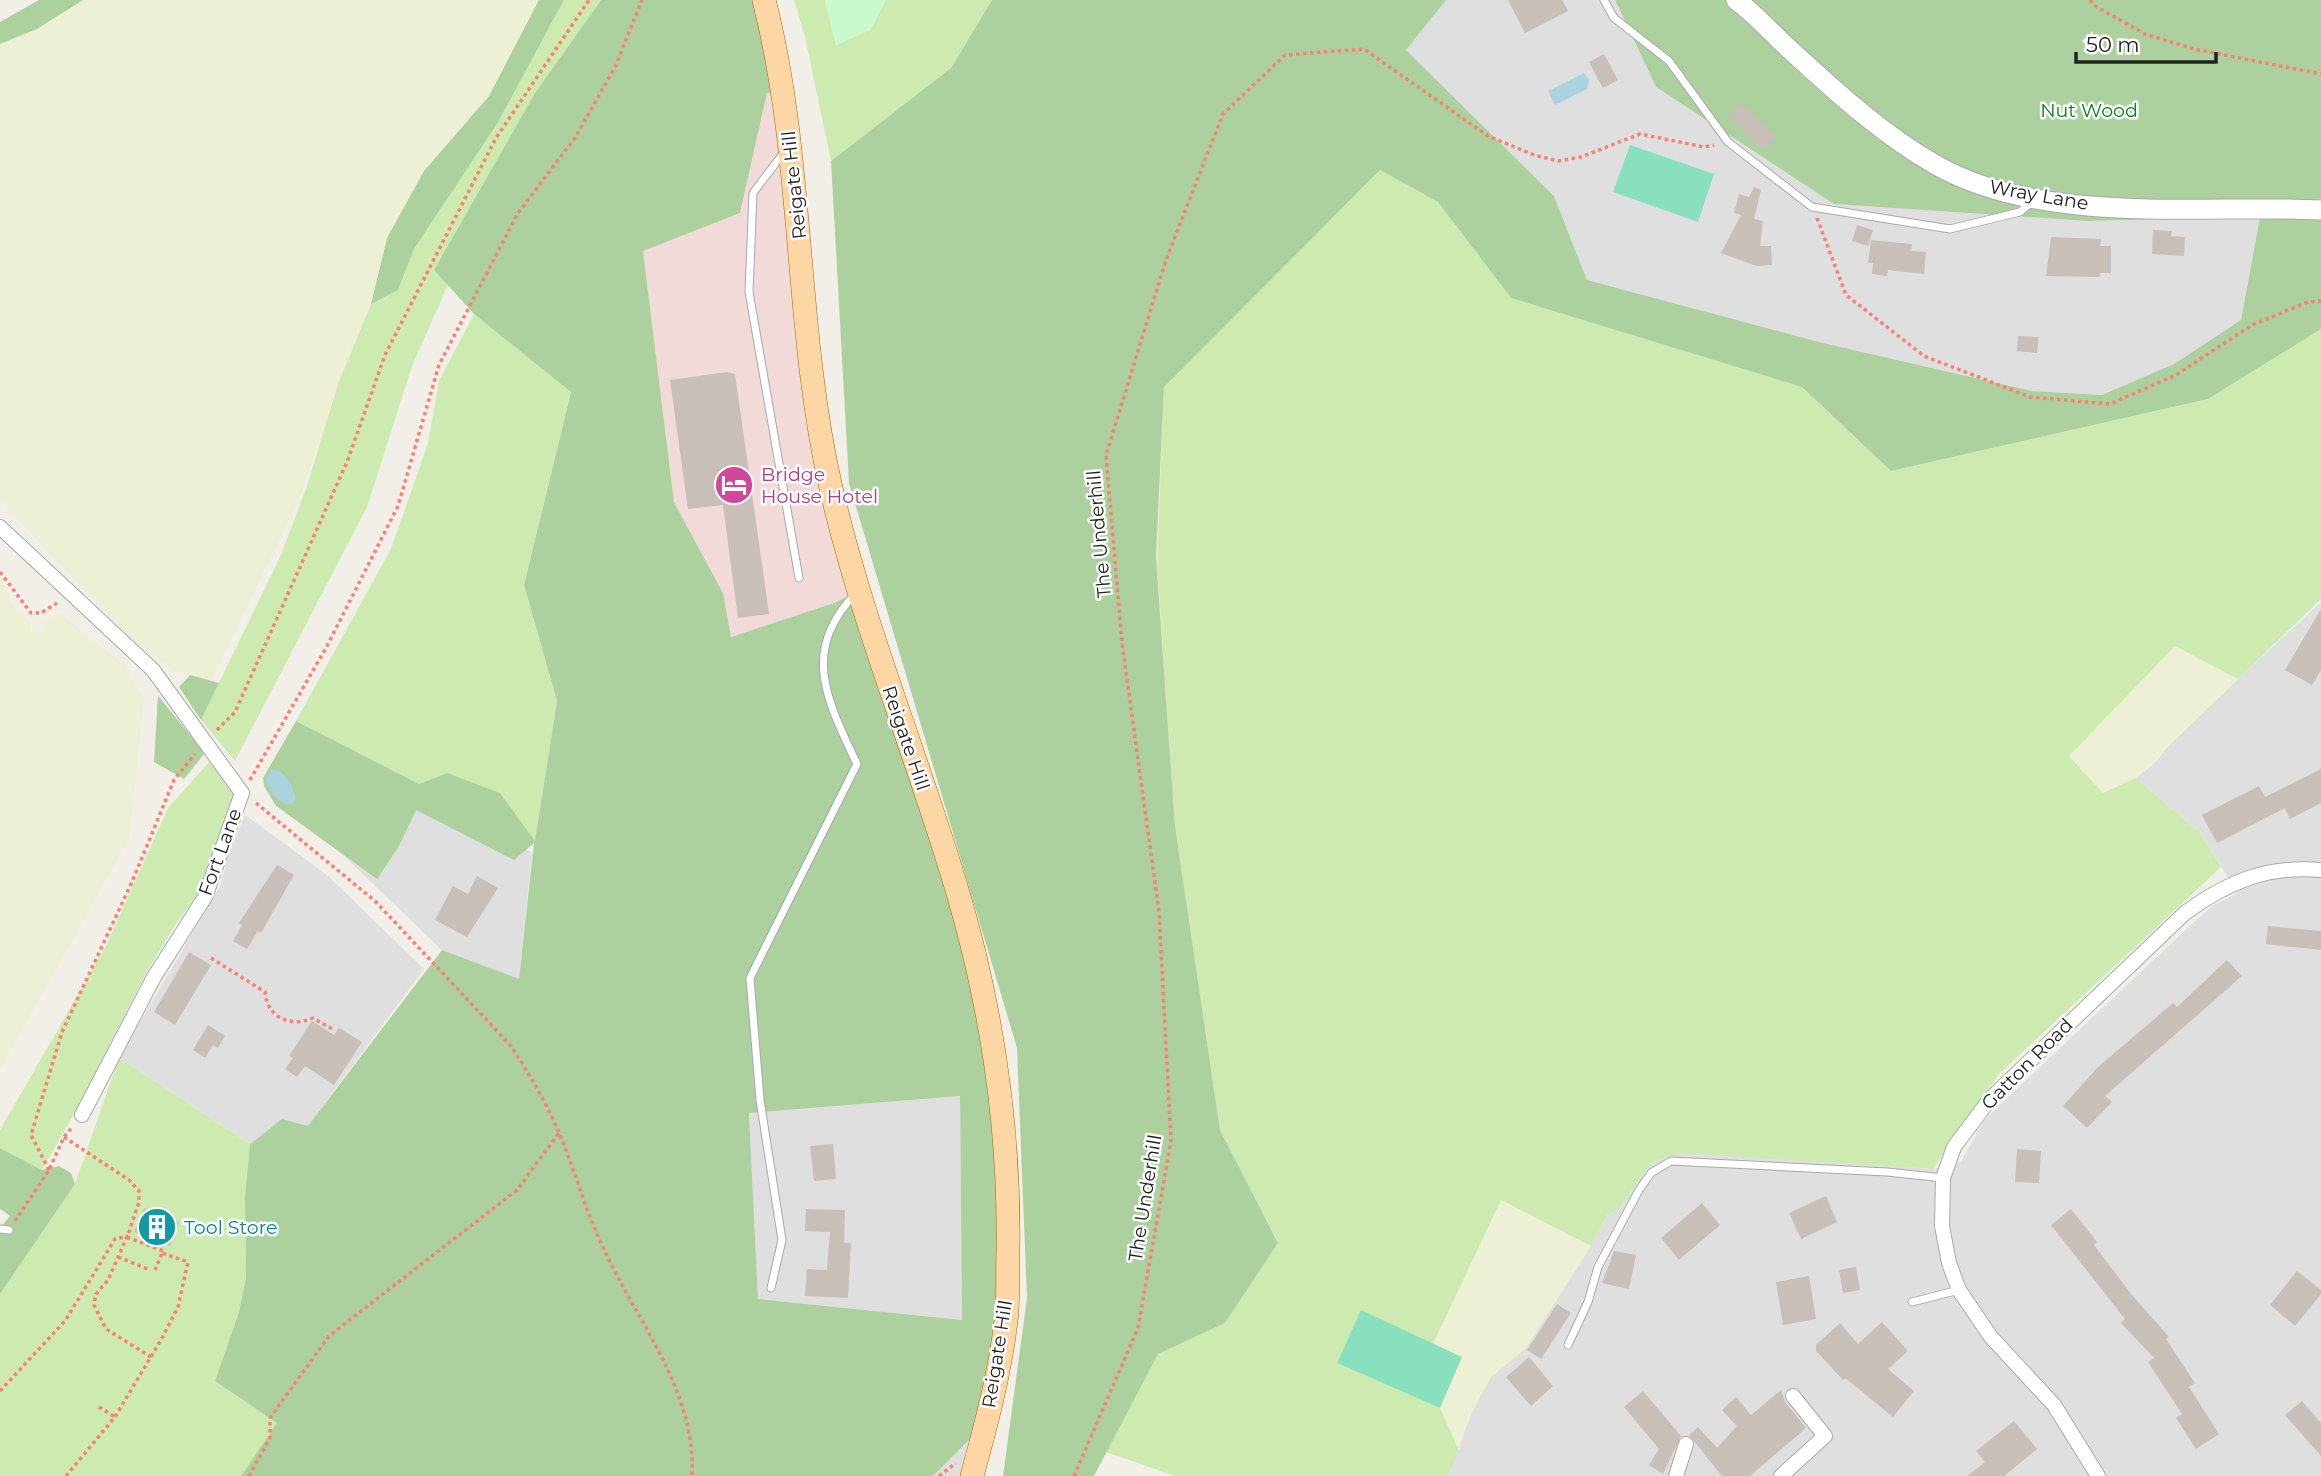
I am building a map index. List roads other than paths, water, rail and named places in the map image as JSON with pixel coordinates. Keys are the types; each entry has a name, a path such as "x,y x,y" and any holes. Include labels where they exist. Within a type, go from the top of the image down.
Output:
{"main road":[{"name":"Reigate Hill","path":"764,0 784,90 811,368 830,484 857,592 959,895 990,1031 1009,1193 1007,1319 987,1422 972,1476"}],"street":[{"name":"Wray Lane","path":"1736,0 1843,99 1935,165 1968,181 2037,199 2128,208 2321,210"},
{"name":"Fort Lane","path":"0,527 153,670 242,793 205,897 154,976 82,1115"},
{"name":"Gatton Road","path":"2098,1476 2054,1405 1991,1337 1959,1290 1949,1263 1942,1226 1943,1178 1954,1147 1990,1099 2185,913 2216,890 2258,873 2296,868 2321,870"},
{"path":"1781,1476 1825,1436 1793,1396"},
{"path":"1676,1476 1686,1444"}],"lane":[{"path":"1604,0 1614,18 1669,61 1728,142 1812,207 1950,229 2020,212 2037,199"},
{"path":"789,145 753,193 749,292 799,578"},
{"path":"771,1288 782,1240 760,1100 750,978 857,764 831,710 822,659 826,634 840,610 857,592"},
{"path":"1568,1345 1588,1302 1598,1267 1639,1190 1651,1173 1671,1161 1887,1171 1943,1178"},
{"path":"1912,1301 1959,1290"}],"water":[{"path":"1584,73 1589,80 1587,89 1555,105 1548,91"},
{"path":"271,770 280,771 291,784 296,798 292,804 279,800 270,789 266,780"}],"place":[{"name":"Bridge House Hotel","path":"734,485"},
{"name":"Tool Store","path":"157,1227"}],"park label":[{"name":"Nut Wood","path":"2089,110"}]}
